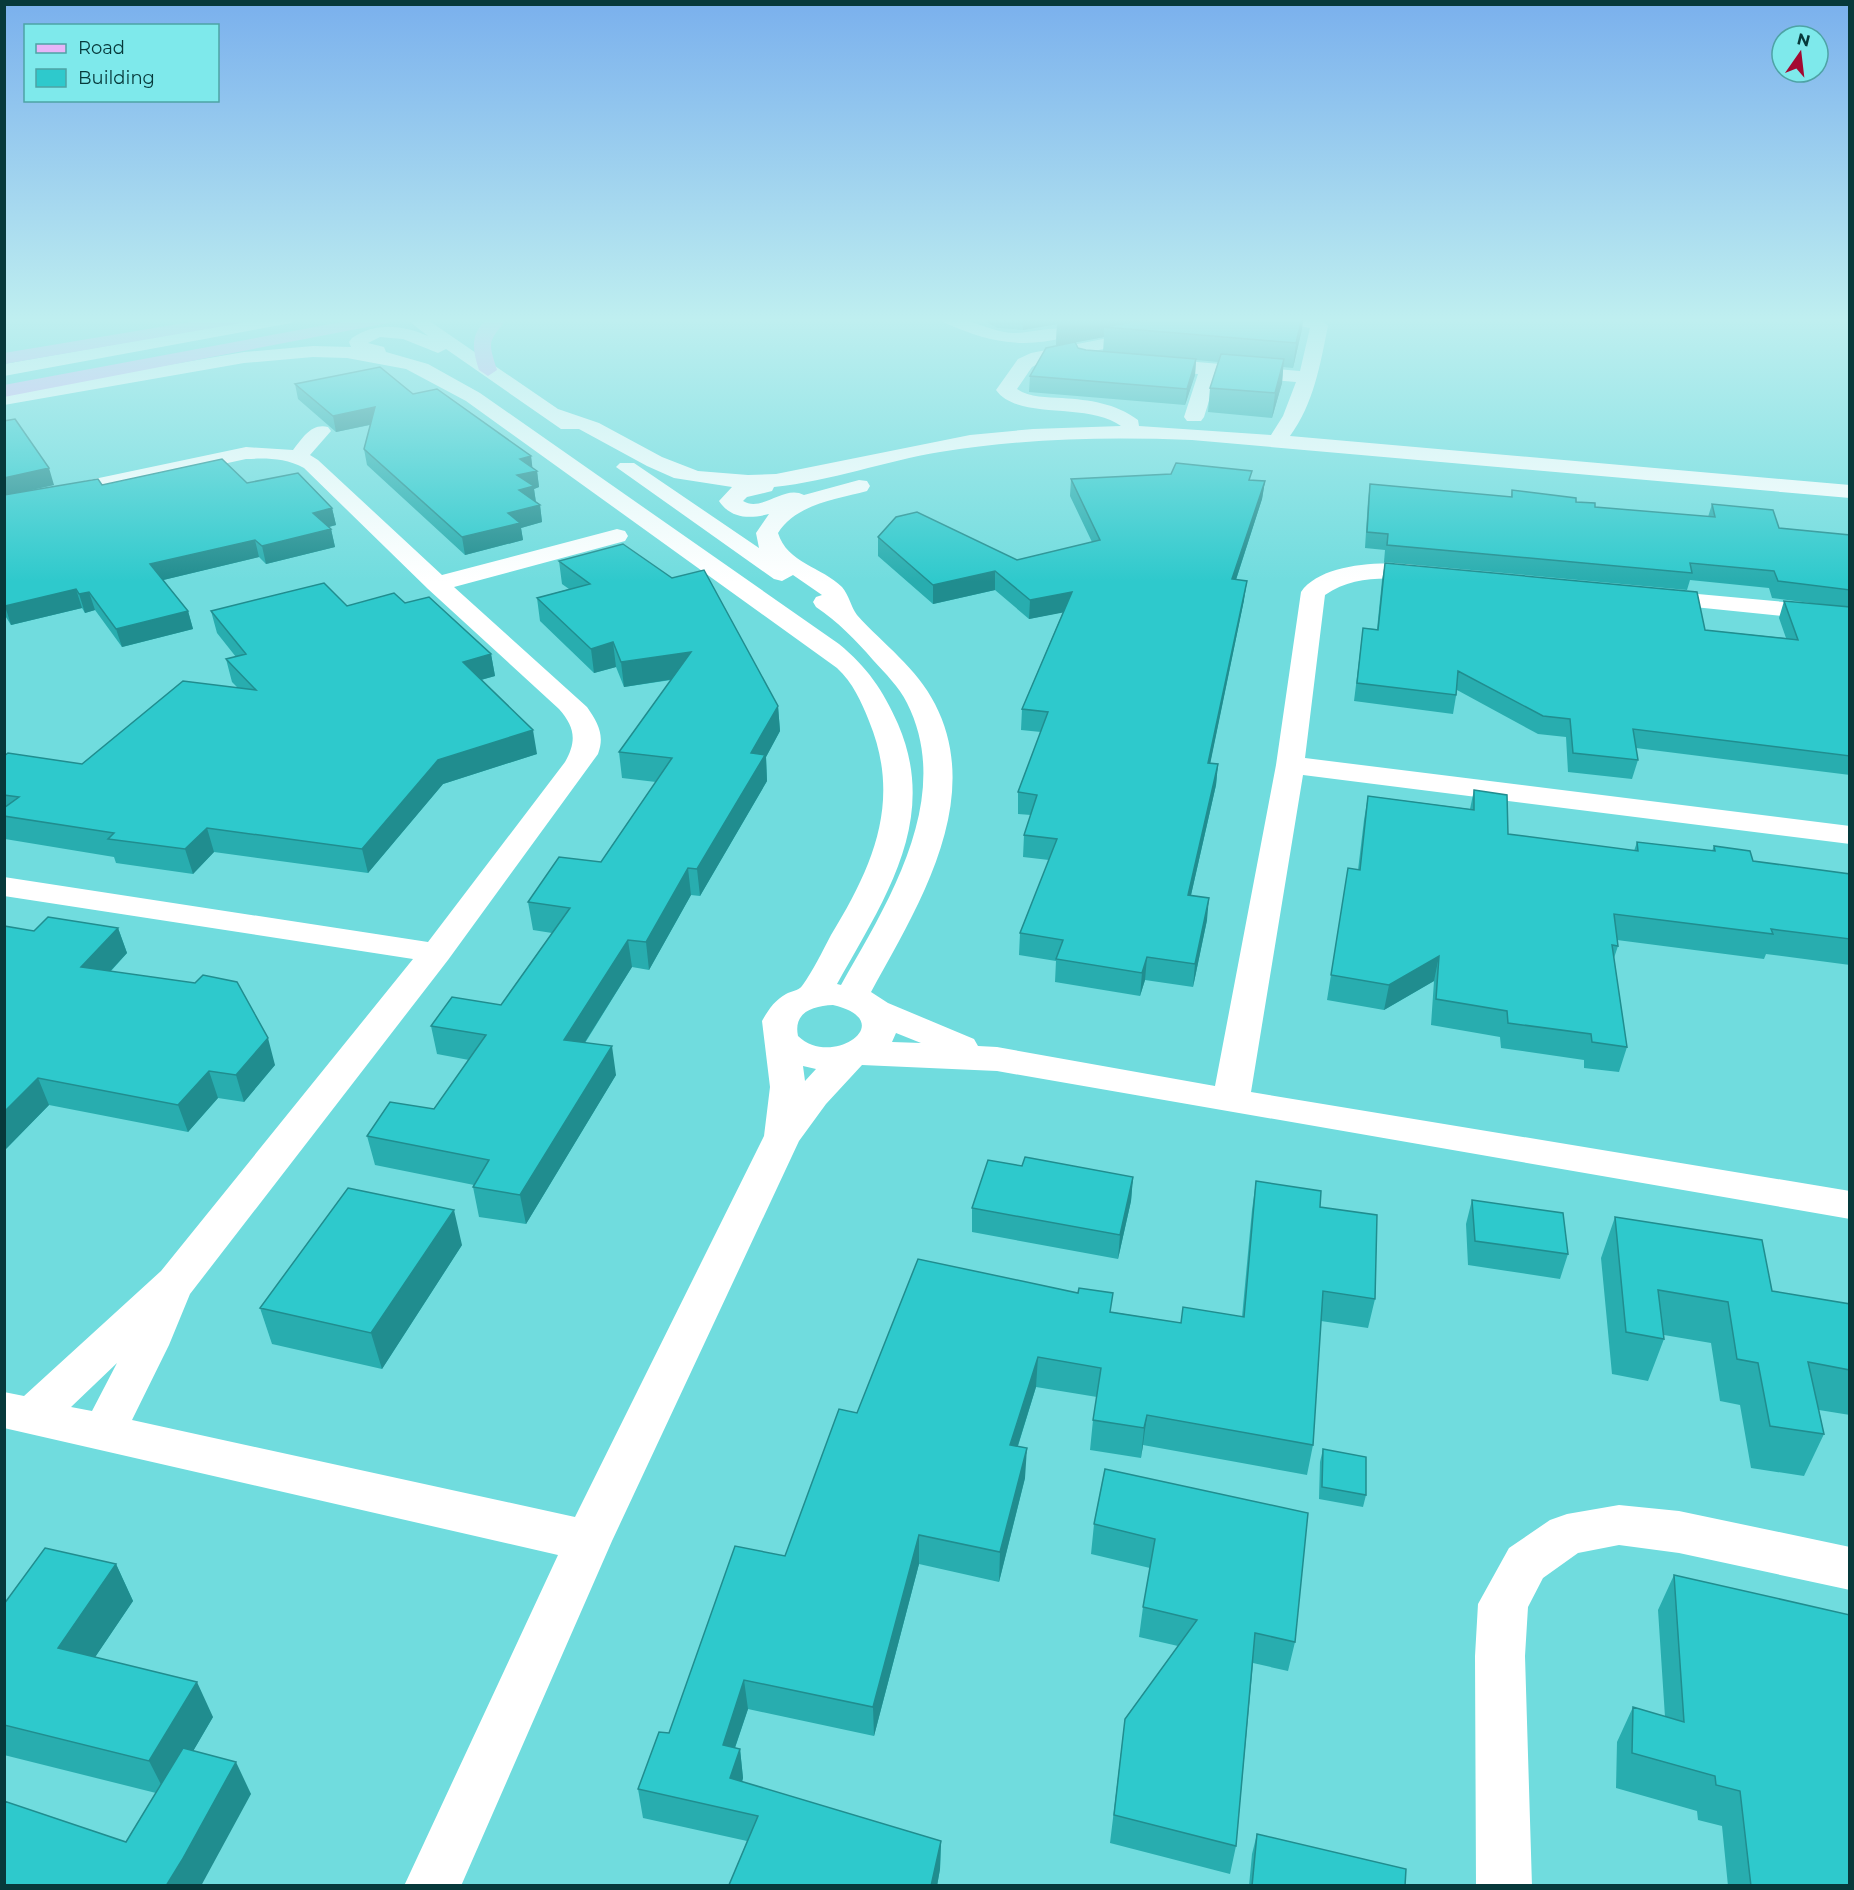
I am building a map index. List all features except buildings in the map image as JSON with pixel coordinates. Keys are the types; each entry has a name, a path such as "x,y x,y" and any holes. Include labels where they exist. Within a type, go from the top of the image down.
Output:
{"street":[{"path":"486,406 830,649 860,677 891,732 901,772 900,815 887,860 813,996"},
{"path":"541,406 843,614 904,679 922,706 934,741 938,785 931,832 914,882 864,1003"},
{"path":"1088,406 1116,413 1131,424"},
{"path":"1194,417 1200,406"},
{"path":"1276,442 1290,425 1295,406"},
{"path":"551,413 589,425 658,466 685,475 734,481 786,480 823,475 903,453 969,441 1037,434 1108,431 1192,434 1850,492"},
{"path":"1108,431 1170,416 1290,425"},
{"path":"298,456 321,430"},
{"path":"786,480 739,492 730,501 735,507 760,510 817,491 975,457 1016,452 1147,447 1810,509"},
{"path":"4,504 246,453 275,452 298,456 311,464 437,584 569,703 584,718 589,736 585,755 436,953 176,1282 18,1413"},
{"path":"843,614 837,597 831,590 778,555 771,548 767,533 776,519 795,507 884,478"},
{"path":"437,584 617,536"},
{"path":"1231,1101 1290,765 1314,592 1328,581 1351,573 1380,570 1448,576"},
{"path":"1625,594 1850,616"},
{"path":"1290,765 1850,835"},
{"path":"4,886 436,953"},
{"path":"782,1137 788,1087 781,1041 777,1030 779,1019 786,1009 813,996 864,1003 954,1044 997,1059"},
{"path":"432,1886 588,1541 782,1137 813,1095 855,1055 874,1043 881,1033 882,1021 864,1003"},
{"path":"781,1041 792,1051 808,1058 828,1060 855,1055 997,1059 1231,1101 1850,1205"},
{"path":"104,1432 148,1345 176,1282"},
{"path":"18,1413 588,1541"},
{"path":"1504,1886 1500,1656 1503,1604 1526,1563 1567,1535 1619,1525 1679,1532 1850,1569"}]}
